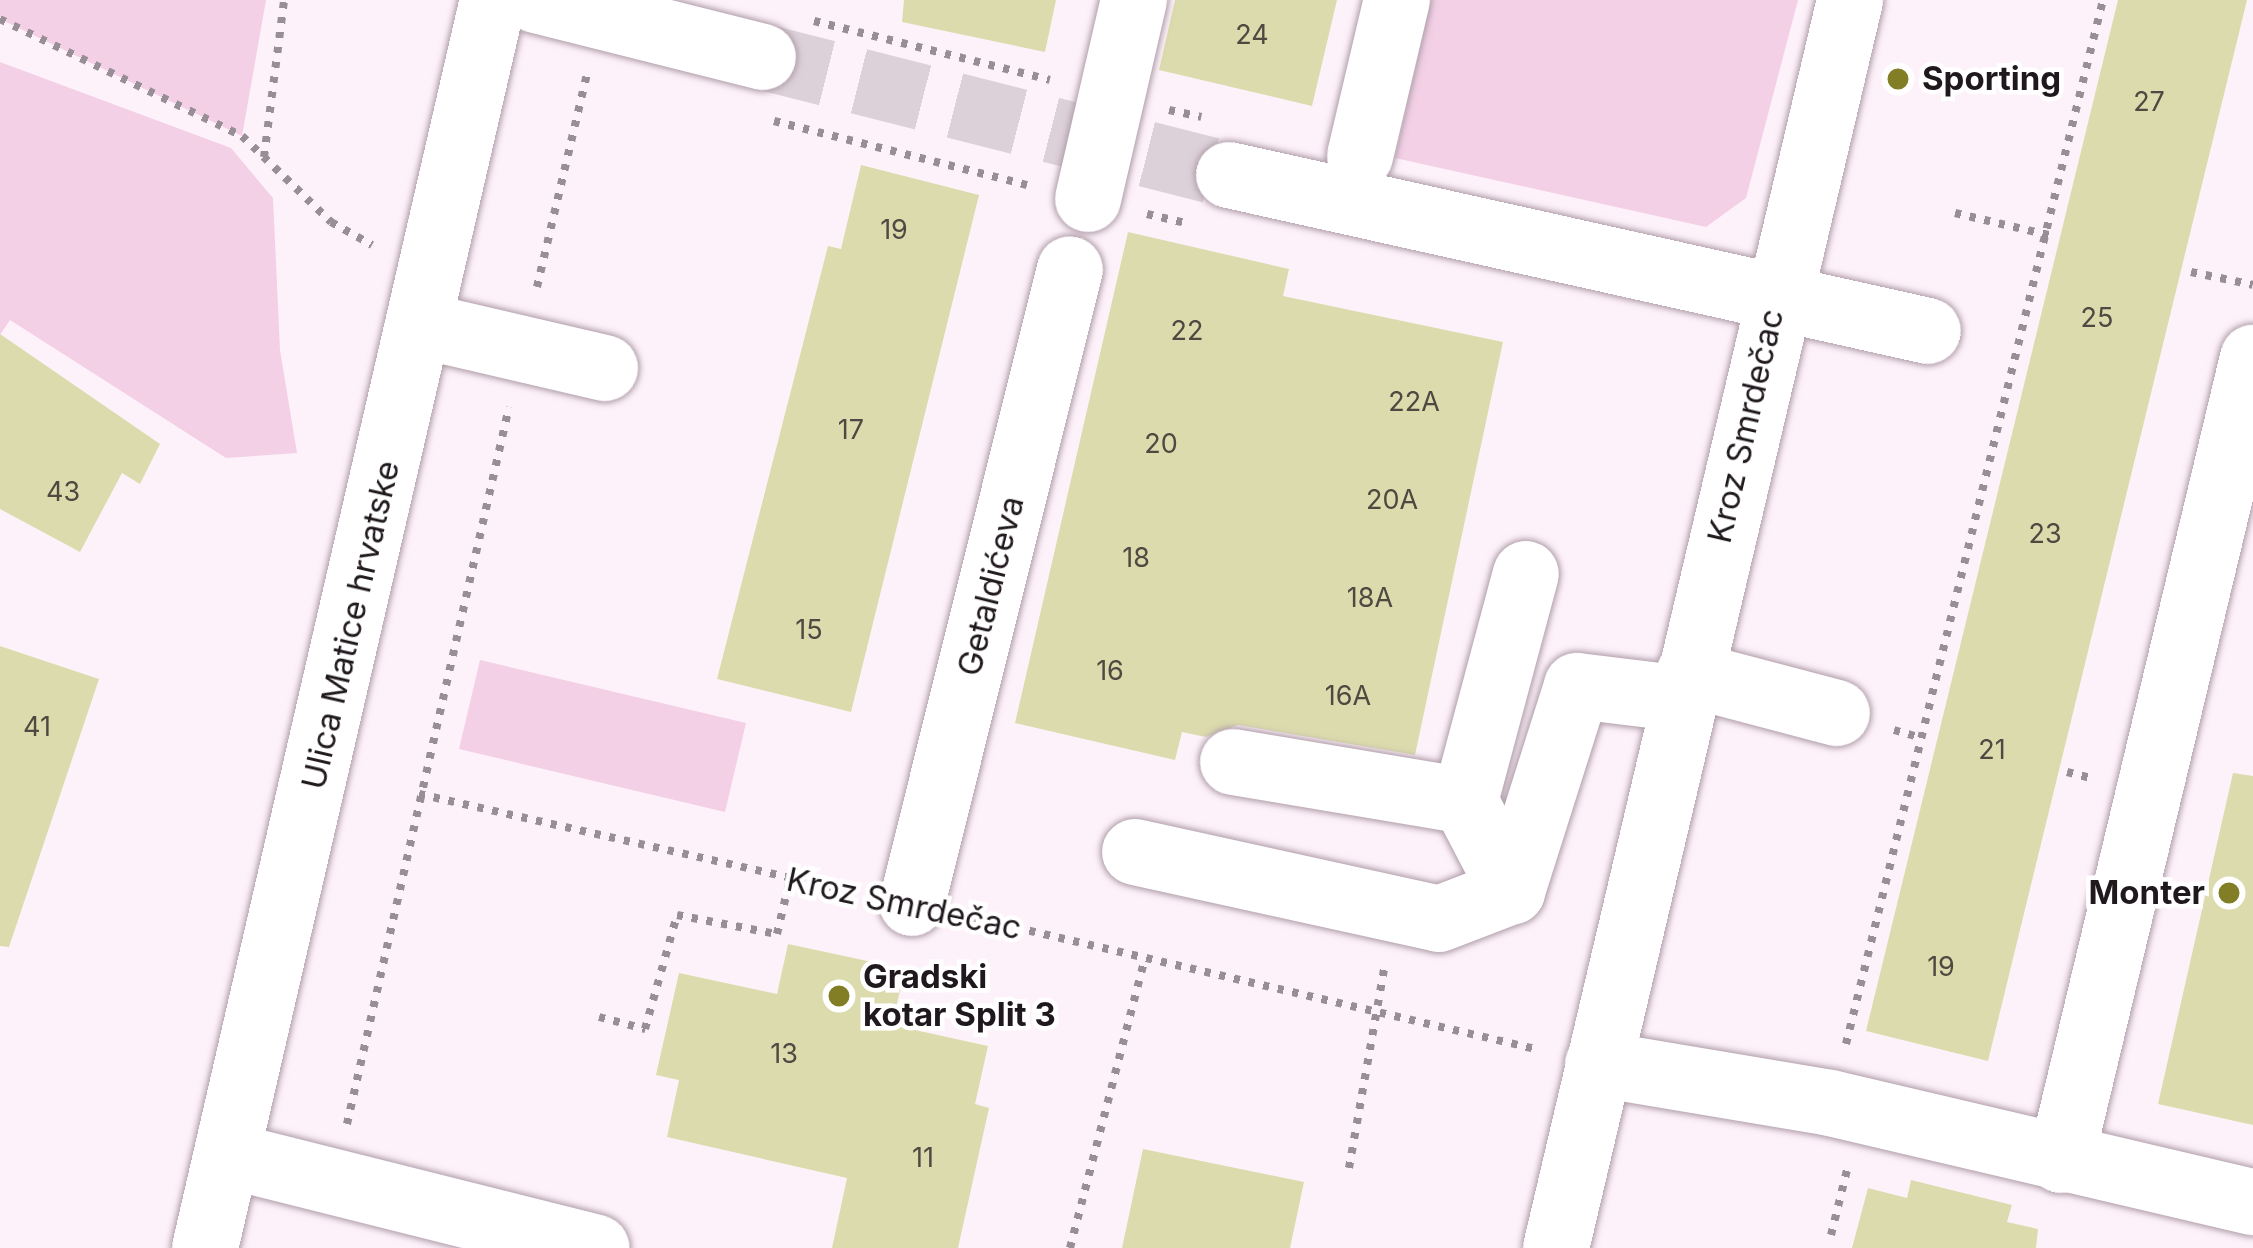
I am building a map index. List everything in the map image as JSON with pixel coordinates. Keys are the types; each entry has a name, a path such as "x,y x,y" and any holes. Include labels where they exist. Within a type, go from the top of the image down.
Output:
{"street":[{"name":"Ulica Matice hrvatske","path":"205,1248 493,0"},
{"path":"536,0 599,14 778,37"},
{"path":"1059,192 1134,0"},
{"path":"1360,156 1396,0"},
{"name":"Kroz Smrdečac","path":"1556,1248 1775,296 1850,0"},
{"path":"1229,175 1928,331"},
{"name":"Getaldićeva","path":"912,903 1070,268"},
{"path":"426,301 523,349 605,368"},
{"path":"2061,1160 2253,358"},
{"path":"1512,891 1465,801 1526,574"},
{"path":"1512,891 1577,686 1686,687 1837,712"},
{"path":"1232,762 1465,801"},
{"path":"1135,852 1439,919 1512,891"},
{"path":"1598,1064 1830,1103 2253,1202"},
{"path":"227,1155 596,1248"},
{"path":"2247,1248 2253,1221"}],"path":[{"path":"264,158 284,0"},
{"path":"1856,1010 2103,0"},
{"path":"333,1183 599,14"},
{"path":"0,19 242,136 331,222 426,301"},
{"path":"778,37 1051,81"},
{"path":"923,158 1059,192"},
{"path":"1954,213 2049,235"},
{"path":"2191,272 2253,285"},
{"name":"Kroz Smrdečac","path":"419,794 912,903 1598,1064"},
{"path":"599,1017 645,1029 677,914 777,934 790,879"},
{"path":"1349,1168 1396,909"},
{"path":"1070,1248 1145,959"}],"shaded area":[{"path":"0,0 266,0 242,136 0,19"},
{"path":"1431,0 1798,0 1746,198 1706,227 1395,158"},
{"path":"0,62 231,148 273,198 280,350 297,453 226,458 10,320 0,335"},
{"path":"480,660 746,723 725,812 459,749"}],"building":[{"path":"904,0 1056,0 1045,52 902,22"},
{"path":"1175,0 1337,0 1312,106 1159,70"},
{"path":"2118,0 2247,0 1988,1061 1866,1031"},
{"path":"861,165 979,195 851,712 717,679 828,246 841,249"},
{"path":"1128,232 1289,269 1283,296 1503,342 1415,755 1238,725 1206,737 1182,732 1175,760 1015,723"},
{"path":"0,334 160,444 140,484 122,473 80,552 0,509"},
{"path":"0,646 99,679 9,947 0,946"},
{"name":"Monter","path":"2233,773 2253,776 2253,1125 2158,1104"},
{"path":"788,944 905,969 892,1025 988,1046 975,1104 989,1108 958,1248 832,1248 847,1178 667,1137 679,1080 656,1075 679,973 777,994"},
{"path":"1143,1149 1304,1182 1290,1248 1122,1248"},
{"path":"1911,1180 2012,1205 2007,1222 2038,1229 2036,1248 1852,1248 1868,1188 1907,1198"}],"tunnel":[{"path":"763,57 1229,175"}],"place":[{"name":"Sporting","path":"1898,79"},
{"name":"Monter","path":"2229,893"},
{"name":"Gradski kotar Split 3","path":"839,996"}]}
